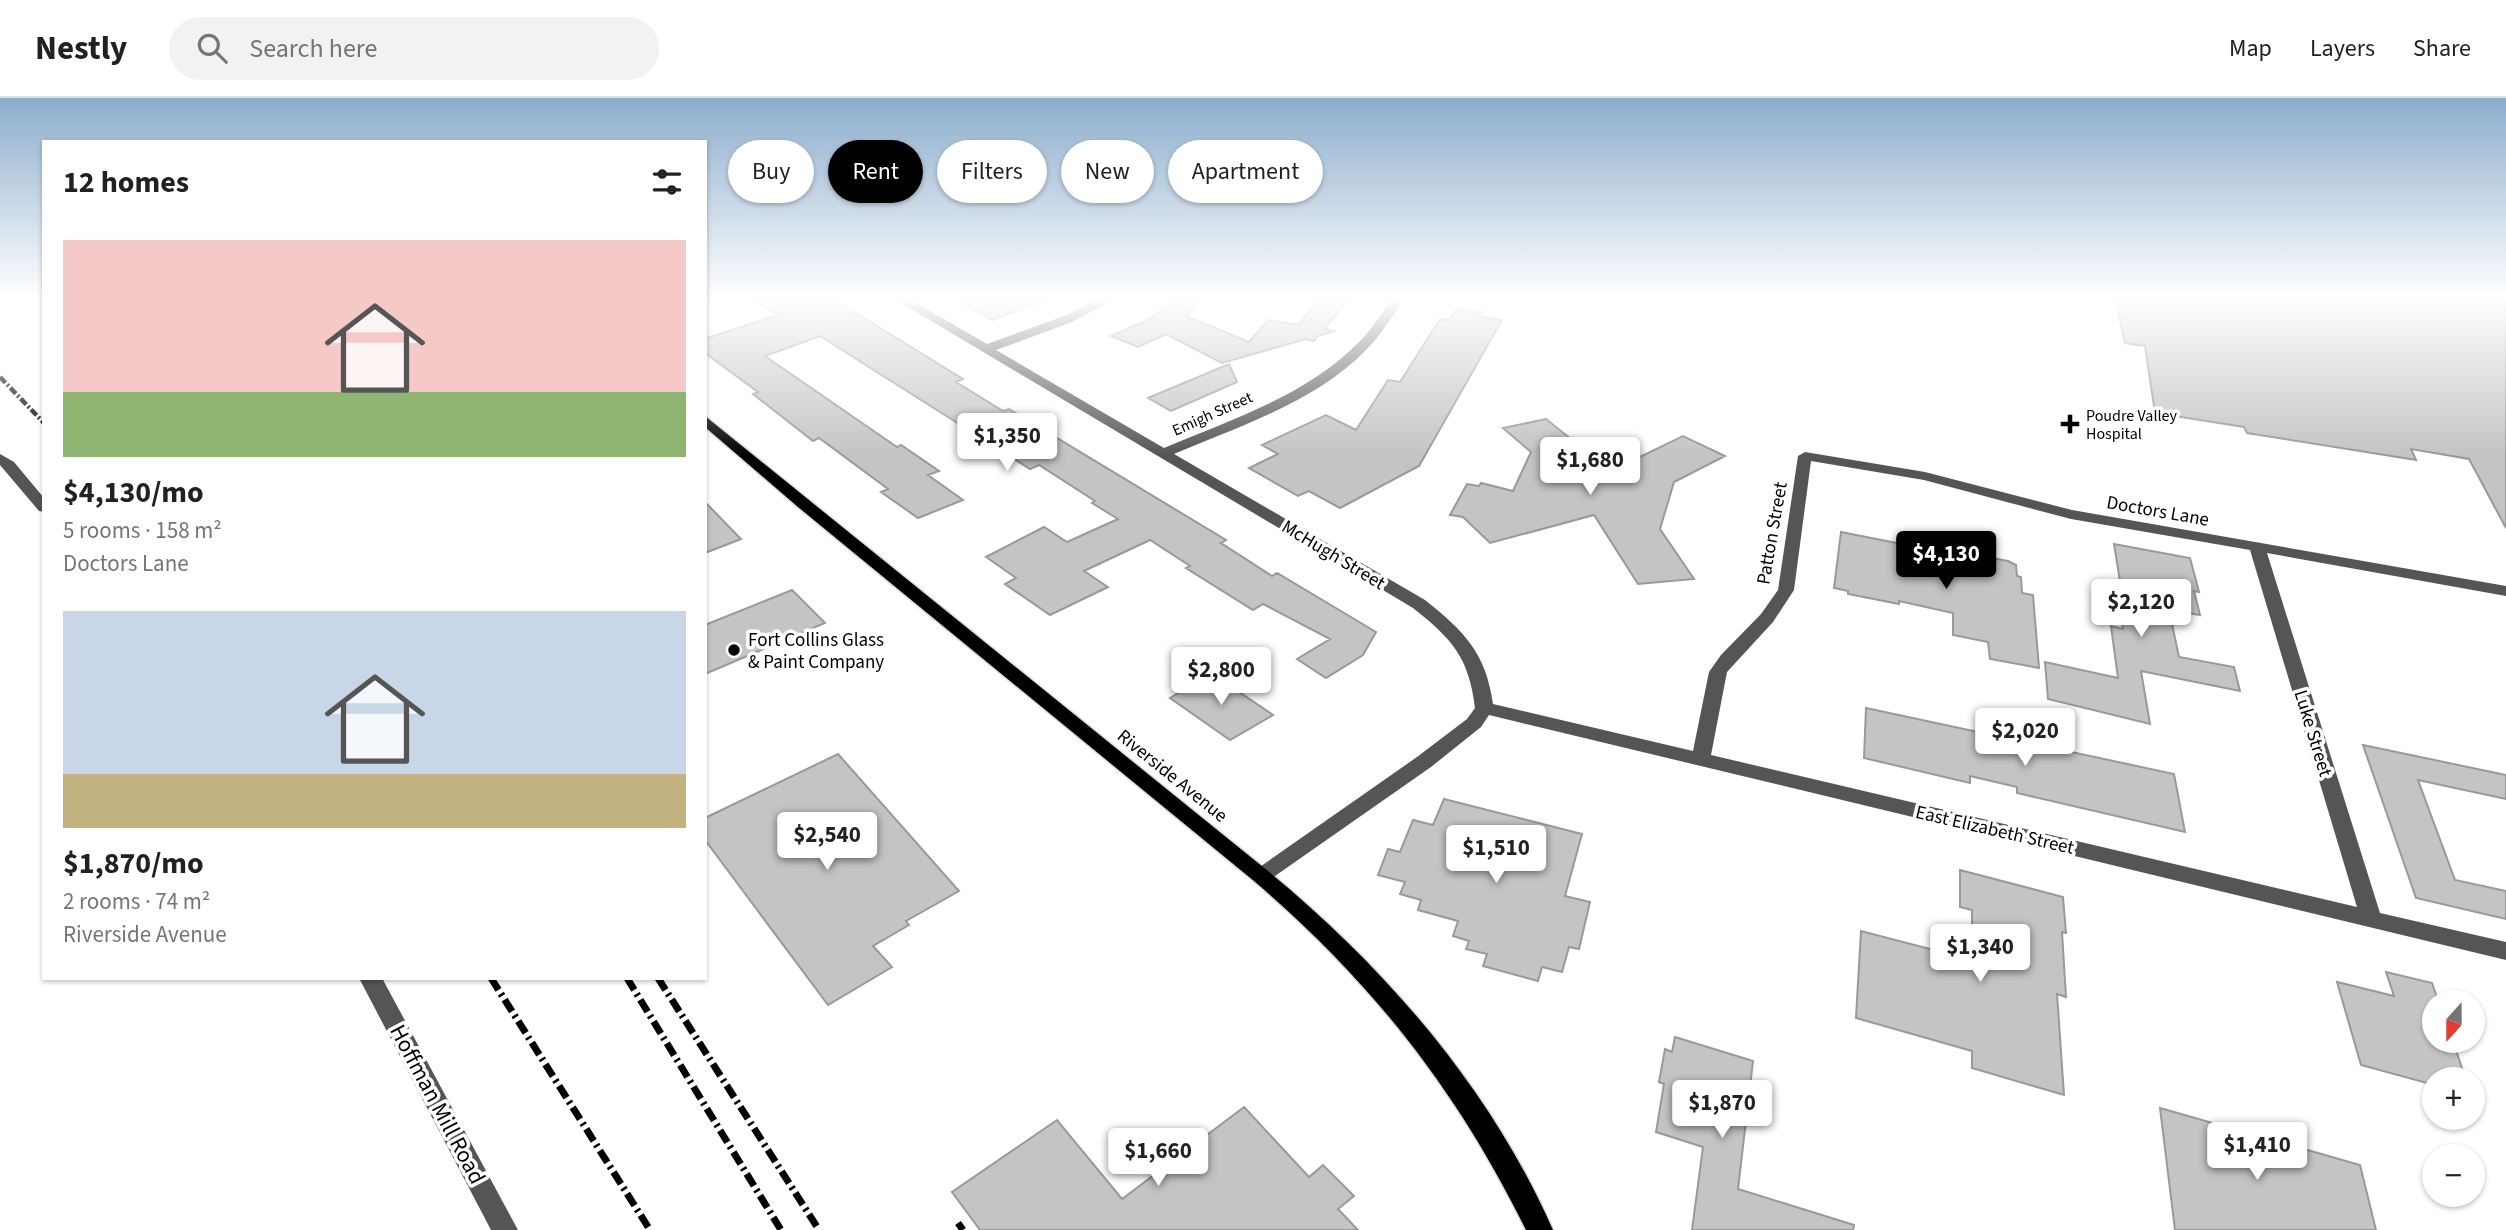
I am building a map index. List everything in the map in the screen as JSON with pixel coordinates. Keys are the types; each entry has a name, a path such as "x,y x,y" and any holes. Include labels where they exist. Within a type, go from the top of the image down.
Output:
{"main road":[{"name":"Riverside Avenue","path":"707,423 1322,928 1401,1012 1436,1058 1490,1139 1540,1230"}],"street":[{"name":"McHugh Street","path":"987,350 1419,604 1441,620 1473,656 1481,680 1484,708"},
{"name":"Emigh Street","path":"1164,453 1287,399 1324,377 1360,350"},
{"name":"Doctors Lane","path":"1805,456 1925,476 2071,514 2506,591"},
{"name":"Patton Street","path":"1701,760 1718,672 1767,618 1786,590 1805,456"},
{"path":"0,458 9,465 42,506"},
{"name":"Luke Street","path":"2257,546 2371,919"},
{"path":"1261,876 1424,762 1474,723 1484,708"},
{"name":"East Elizabeth Street","path":"1484,708 2506,951"},
{"name":"Hoffman Mill Road","path":"371,980 505,1230"}],"building":[{"path":"707,350 782,350 765,356 897,447 901,445 939,471 928,475 963,500 918,518 881,492 888,489 819,438 813,441 753,394 758,392 707,354"},
{"path":"842,350 916,350 963,379 956,382 1003,411 1009,409 1226,540 1221,543 1272,576 1277,573 1376,632 1363,655 1326,678 1297,659 1330,639 1263,604 1253,610 1186,568 1190,566 1150,540 1084,571 1108,587 1050,615 1005,584 1016,578 986,557 1044,527 1067,542 1118,519 1039,465 1030,469"},
{"path":"1197,350 1268,350 1222,363"},
{"path":"1420,350 1485,350 1419,466 1340,508 1309,491 1298,496 1249,468 1278,454 1262,445 1326,415 1356,430 1388,380 1400,382"},
{"path":"2146,350 2506,350 2506,528 2469,459 2411,449 2416,460 2247,433 2244,427 2155,413"},
{"path":"1229,364 1237,382 1171,411 1148,398"},
{"path":"1546,419 1611,471 1683,436 1725,456 1674,482 1660,529 1694,579 1638,584 1594,515 1490,543 1463,517 1450,515 1467,484 1479,486 1481,483 1513,491 1531,452 1503,428"},
{"path":"707,504 741,539 707,552"},
{"path":"1841,532 1937,551 1937,548 2008,561 2016,565 2017,576 2021,577 2022,593 2033,595 2039,668 1990,659 1988,642 1953,635 1953,613 1899,601 1899,604 1848,594 1848,591 1834,588"},
{"path":"2114,544 2190,558 2199,592 2194,591 2200,615 2169,610 2179,657 2234,667 2240,691 2141,671 2150,724 2048,699 2045,662 2118,678 2111,626 2123,629 2115,580 2120,581"},
{"name":"Fort Collins Glass & Paint Company","path":"792,590 825,623 707,673 707,624"},
{"path":"1211,673 1273,715 1230,740 1170,698"},
{"path":"1866,708 2174,774 2185,832 2017,793 2017,787 1970,776 1970,783 1864,758"},
{"path":"2363,745 2506,775 2506,799 2418,780 2455,880 2506,891 2506,919 2416,898"},
{"path":"838,754 959,891 906,921 909,925 873,946 892,967 828,1005 707,843 707,817"},
{"path":"1444,799 1582,834 1565,896 1590,902 1579,949 1569,947 1562,972 1542,967 1538,981 1483,966 1487,954 1466,949 1469,941 1453,936 1458,921 1418,910 1421,900 1400,894 1405,882 1378,875 1388,849 1400,852 1413,820 1433,825"},
{"path":"1960,870 2063,897 2066,997 2057,994 2064,1095 1972,1068 1972,1051 1856,1018 1861,931 1972,960 1972,910 1960,907"},
{"path":"2386,972 2432,983 2434,990 2422,990 2422,1054 2457,1054 2462,1067 2422,1067 2422,1082 2361,1065 2337,982 2394,996"},
{"path":"1675,1037 1753,1061 1738,1189 1854,1225 1853,1230 1692,1230 1703,1147 1656,1132 1664,1084 1659,1082 1665,1049 1672,1052"},
{"path":"1244,1107 1309,1177 1323,1165 1354,1196 1338,1209 1358,1230 980,1230 952,1192 1057,1120 1122,1199"},
{"path":"2160,1108 2360,1165 2376,1230 2175,1230"}],"railway":[{"path":"0,377 42,421"},
{"path":"492,980 650,1230"},
{"path":"628,980 781,1230"},
{"path":"659,980 819,1230"},
{"path":"958,1223 963,1230"}],"place":[{"name":"Poudre Valley Hospital","path":"2070,424"},
{"name":"Fort Collins Glass & Paint Company","path":"734,650"}]}
